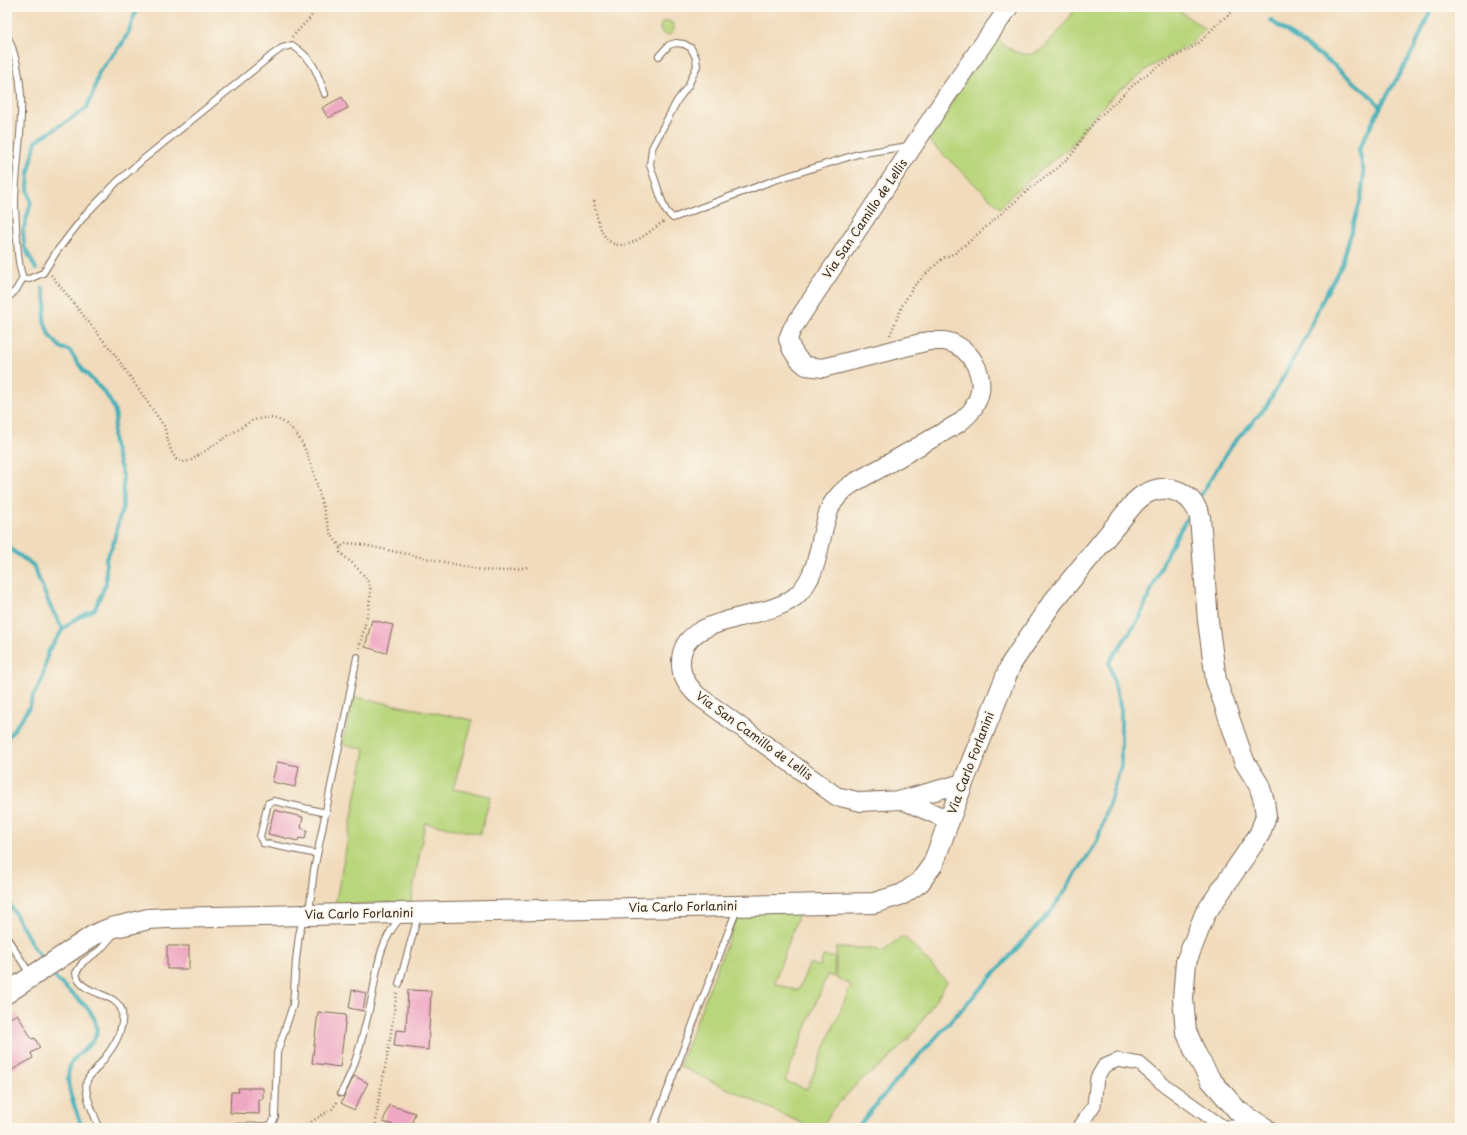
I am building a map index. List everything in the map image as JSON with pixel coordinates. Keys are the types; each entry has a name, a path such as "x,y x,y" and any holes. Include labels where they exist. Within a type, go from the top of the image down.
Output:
{"main road":[{"name":"Via San Camillo de Lellis","path":"962,783 902,800 861,802 836,796 697,695 683,677 681,657 687,641 696,632 712,625 782,604 799,594 812,573 831,505 848,487 959,422 973,409 979,396 981,386 980,377 975,363 971,356 961,348 945,341 929,341 823,368 815,368 806,366 798,359 792,350 788,339 792,329 947,95 1009,7"},
{"name":"Via Carlo Forlanini","path":"7,993 94,935 148,919 874,903 903,894 920,882 933,864 962,783 1011,664 1052,603 1111,530 1141,496 1156,489 1166,488 1176,490 1184,494 1197,509 1200,517 1208,621 1216,680 1244,761 1259,785 1264,801 1266,816 1260,833 1205,914 1186,962 1183,999 1186,1031 1196,1054 1210,1078 1238,1111 1258,1123"},
{"name":"Via San Camillo de Lellis","path":"902,800 949,820"}],"street":[{"path":"1079,1128 1094,1105 1097,1078 1104,1066 1118,1060 1140,1064 1163,1084 1223,1127 1236,1127 1258,1123"}],"lane":[{"path":"7,35 16,56 21,85 22,109 15,215 19,268 23,278"},
{"path":"659,56 669,45 676,43 684,44 691,48 696,58 697,66 688,86 677,101 652,148 650,165 666,212 673,218 772,182 858,154 914,145"},
{"path":"23,278 29,279 43,273 57,251 85,215 117,182 242,78 282,48 292,45 304,53 310,60 325,94"},
{"path":"7,299 16,290 23,278"},
{"path":"235,1127 266,1126 272,1124 275,1117 277,1053 293,1004 299,935 306,915 357,657"},
{"path":"317,854 263,843 260,838 268,803 274,801 326,813"},
{"path":"653,1128 738,906"},
{"path":"399,984 412,913"},
{"path":"341,1093 348,1080 365,1028 379,954 393,926 412,913"},
{"path":"99,1128 96,1116 87,1097 87,1081 103,1061 118,1038 122,1022 122,1010 115,1000 94,992 82,984 77,979 76,973 83,962 100,950 121,926"},
{"path":"7,938 35,975"}],"path":[{"path":"282,48 318,7"},
{"path":"883,353 903,304 914,286 919,281 943,258 955,253 1060,166 1074,152 1085,133 1098,118 1141,78 1198,44 1217,24 1238,7"},
{"path":"594,201 597,220 601,230 607,239 613,244 621,246 630,244 660,224 673,218"},
{"path":"46,268 115,355 164,426 171,451 176,459 183,462 190,461 253,420 267,418 279,420 289,425 310,460 332,535 340,547 340,552 363,575 370,588 370,600 357,657"},
{"path":"340,547 347,543 359,544 482,570 502,571 528,567"},
{"path":"375,1128 399,984"},
{"path":"301,1128 332,1109 341,1093"}],"green space":[{"path":"1076,7 1174,7 1205,29 1191,44 1150,67 1114,95 1093,117 1073,144 1017,190 1000,208 928,140 995,34 1001,43 1015,52 1031,54 1037,52 1050,41"},
{"path":"667,21 672,23 674,28 672,33 667,35 662,33 660,28 662,23"},
{"path":"354,697 473,720 453,789 491,796 480,834 425,823 411,902 335,905 365,749 342,744"},
{"path":"801,908 774,983 798,991 809,964 820,966 823,956 835,957 834,977 827,975 785,1081 807,1089 851,985 836,978 836,948 865,948 884,951 897,940 905,937 947,982 914,1033 886,1062 859,1082 832,1110 822,1128 812,1128 679,1066 740,909"}],"building":[{"path":"342,97 348,108 328,118 322,108"},
{"path":"372,620 393,625 386,653 365,647"},
{"path":"277,762 299,766 295,787 272,782"},
{"path":"274,810 303,817 301,828 307,830 305,839 299,838 298,841 268,834"},
{"path":"167,946 189,946 189,969 167,969"},
{"path":"352,990 366,993 363,1011 349,1008"},
{"path":"408,990 431,991 428,1050 394,1046 396,1030 406,1031"},
{"path":"318,1012 346,1015 340,1067 312,1063"},
{"path":"17,1014 32,1039 35,1038 40,1048 31,1053 33,1058 7,1073 7,1020"},
{"path":"354,1076 368,1083 354,1110 341,1103"},
{"path":"238,1088 263,1088 263,1099 259,1099 259,1114 230,1113 231,1092 239,1092"},
{"path":"389,1105 415,1113 410,1128 398,1128 398,1126 383,1122"}],"waterway":[{"path":"36,269 24,246 23,230 31,203 28,188 29,171 36,141 86,109 94,91 99,72 122,44 129,31 137,7"},
{"path":"1199,498 1231,446 1266,407 1307,335 1319,307 1342,264 1361,199 1364,173 1359,149 1381,106 1414,49 1432,7"},
{"path":"1270,20 1330,62 1372,97 1380,108"},
{"path":"7,739 29,708 33,696 42,680 48,652 63,629 74,620 95,609 106,583 106,559 113,545 123,508 123,476 114,445 113,433 116,416 113,406 105,393 83,370 69,350 61,348 49,335 44,320 46,302 43,288"},
{"path":"857,1128 888,1090 1052,910 1097,842 1121,766 1121,710 1109,662 1139,619 1168,551 1189,515"},
{"path":"7,547 33,565 51,608 63,629"},
{"path":"7,899 34,948 45,962"},
{"path":"50,971 85,1006 94,1018 97,1027 93,1040 73,1060 68,1074 69,1089 82,1128"}]}
